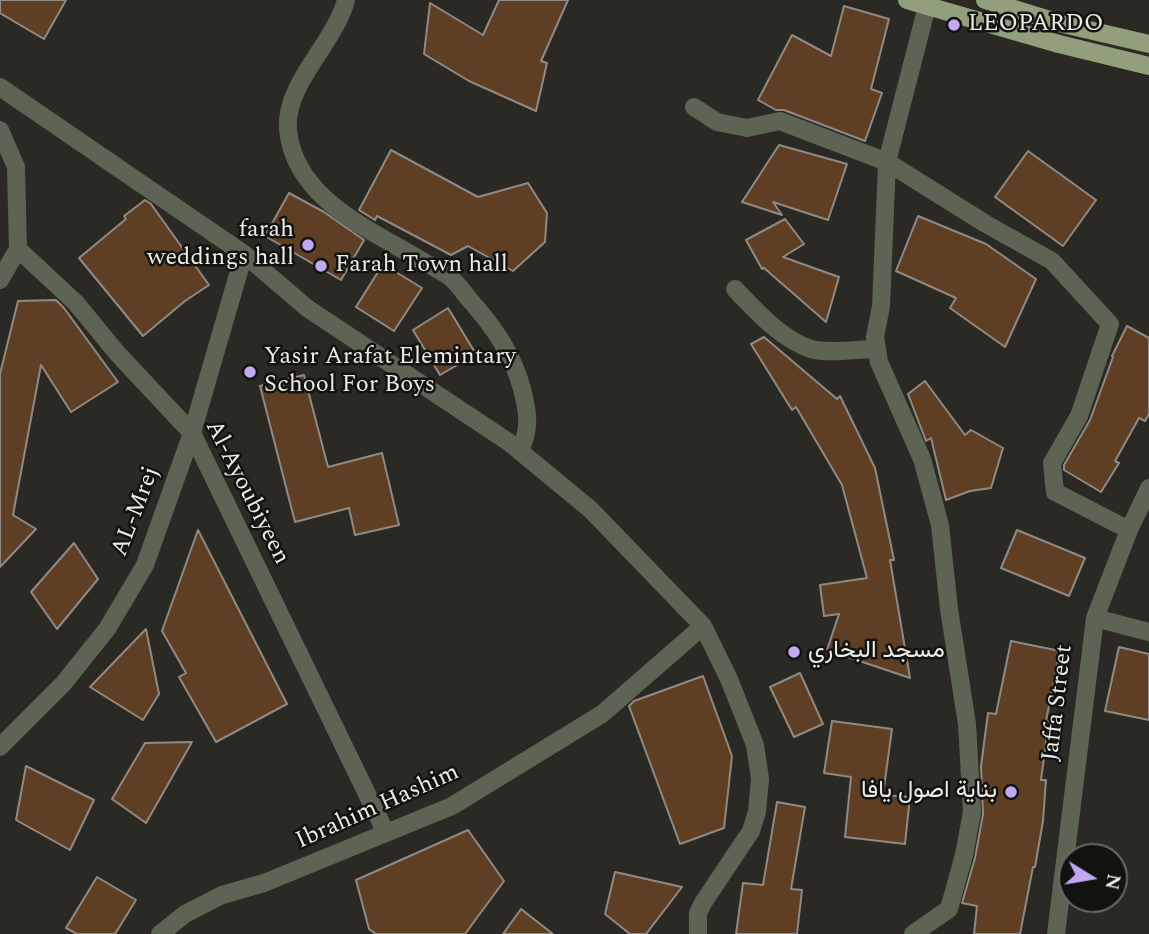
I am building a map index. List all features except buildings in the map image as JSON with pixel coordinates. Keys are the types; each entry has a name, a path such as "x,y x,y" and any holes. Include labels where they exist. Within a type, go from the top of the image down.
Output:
{"main road":[{"path":"907,0 1059,44 1149,66"},
{"path":"985,0 1063,24 1149,44"}],"street":[{"path":"346,0 289,110 288,130 293,150 308,183 345,213 451,278 504,342 519,375 526,403 528,426 526,439 519,451"},
{"path":"913,934 949,909 972,812 967,724 949,609 940,525 922,459 879,362 875,337 881,306 887,162 927,6"},
{"path":"0,88 244,254 307,308 519,451 591,510 703,626 729,679 755,745 760,787 757,813 751,831 703,903 698,913 695,932"},
{"path":"694,107 717,122 747,128 780,121 887,162 986,224 1052,261 1110,324 1079,416 1052,463 1055,492 1129,530"},
{"path":"0,130 16,167 18,249 0,280"},
{"name":"Al-Ayoubiyeen","path":"18,249 76,303 117,353 192,433 386,833"},
{"name":"AL-Mrej","path":"0,747 62,684 107,629 145,565 192,433 244,254"},
{"path":"735,289 764,318 795,342 814,349 877,349"},
{"name":"Jaffa Street","path":"1056,934 1095,618 1129,530 1149,488"},
{"path":"1095,618 1149,632"},
{"name":"Ibrahim Hashim","path":"160,934 185,914 222,895 264,883 452,806 601,714 703,626"}],"place":[{"name":"LEOPARDO","path":"954,25"},
{"name":"farah weddings hall","path":"308,245"},
{"name":"Farah Town hall","path":"321,266"},
{"name":"Yasir Arafat Elemintary School For Boys","path":"250,372"},
{"name":"مسجد البخاري","path":"794,652"},
{"name":"بناية اصول يافا","path":"1011,792"}]}
